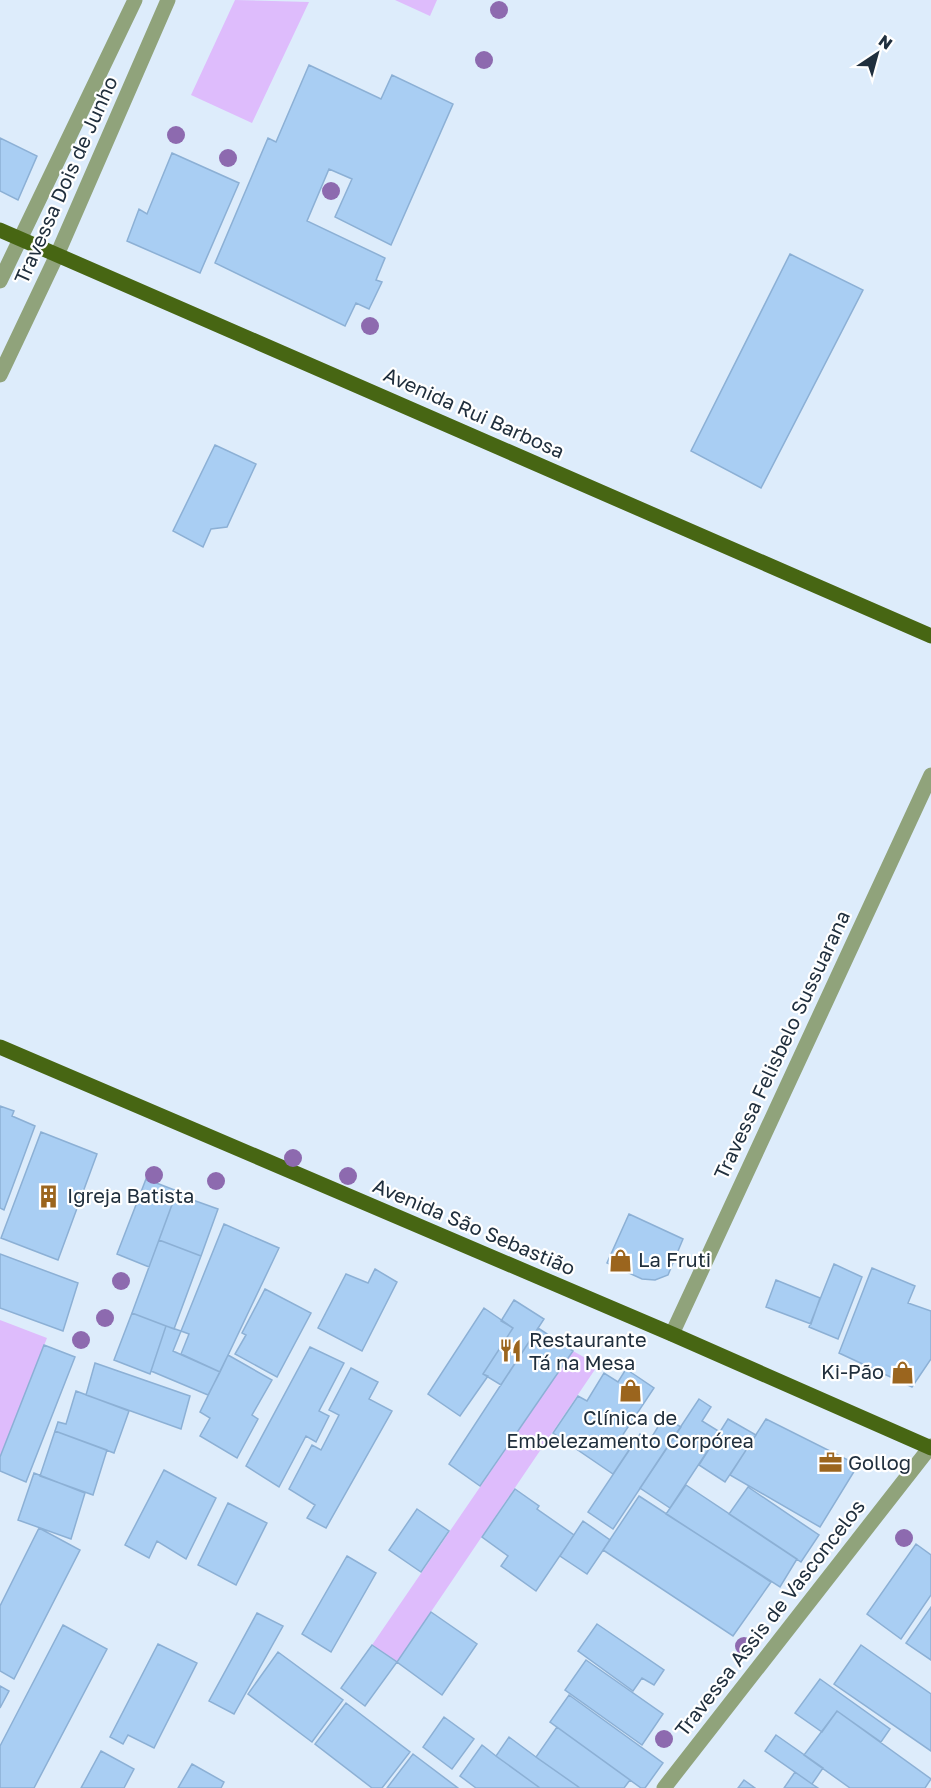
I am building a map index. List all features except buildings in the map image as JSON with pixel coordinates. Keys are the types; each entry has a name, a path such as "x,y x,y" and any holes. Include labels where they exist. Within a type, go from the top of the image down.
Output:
{"main road":[{"name":"Avenida Rui Barbosa","path":"0,230 931,636"},
{"name":"Avenida São Sebastião","path":"0,1047 672,1334 931,1448"}],"street":[{"path":"0,281 135,0"},
{"name":"Travessa Dois de Junho","path":"0,375 57,255 168,0"},
{"name":"Travessa Felisbelo Sussuarana","path":"672,1334 931,775"},
{"name":"Travessa Assis de Vasconcelos","path":"664,1788 931,1448"}],"shaded area":[{"path":"235,0 309,2 252,123 191,95"},
{"path":"395,0 437,0 430,16"},
{"path":"0,1320 47,1338 0,1457"},
{"path":"573,1351 598,1365 397,1662 372,1645"}],"place":[{"name":"Igreja Batista","path":"49,1196"},
{"name":"La Fruti","path":"620,1260"},
{"name":"Restaurante Tá na Mesa","path":"511,1351"},
{"name":"Ki-Pão","path":"902,1372"},
{"name":"Clínica de Embelezamento Corpórea","path":"630,1391"},
{"name":"Gollog","path":"830,1463"}]}
